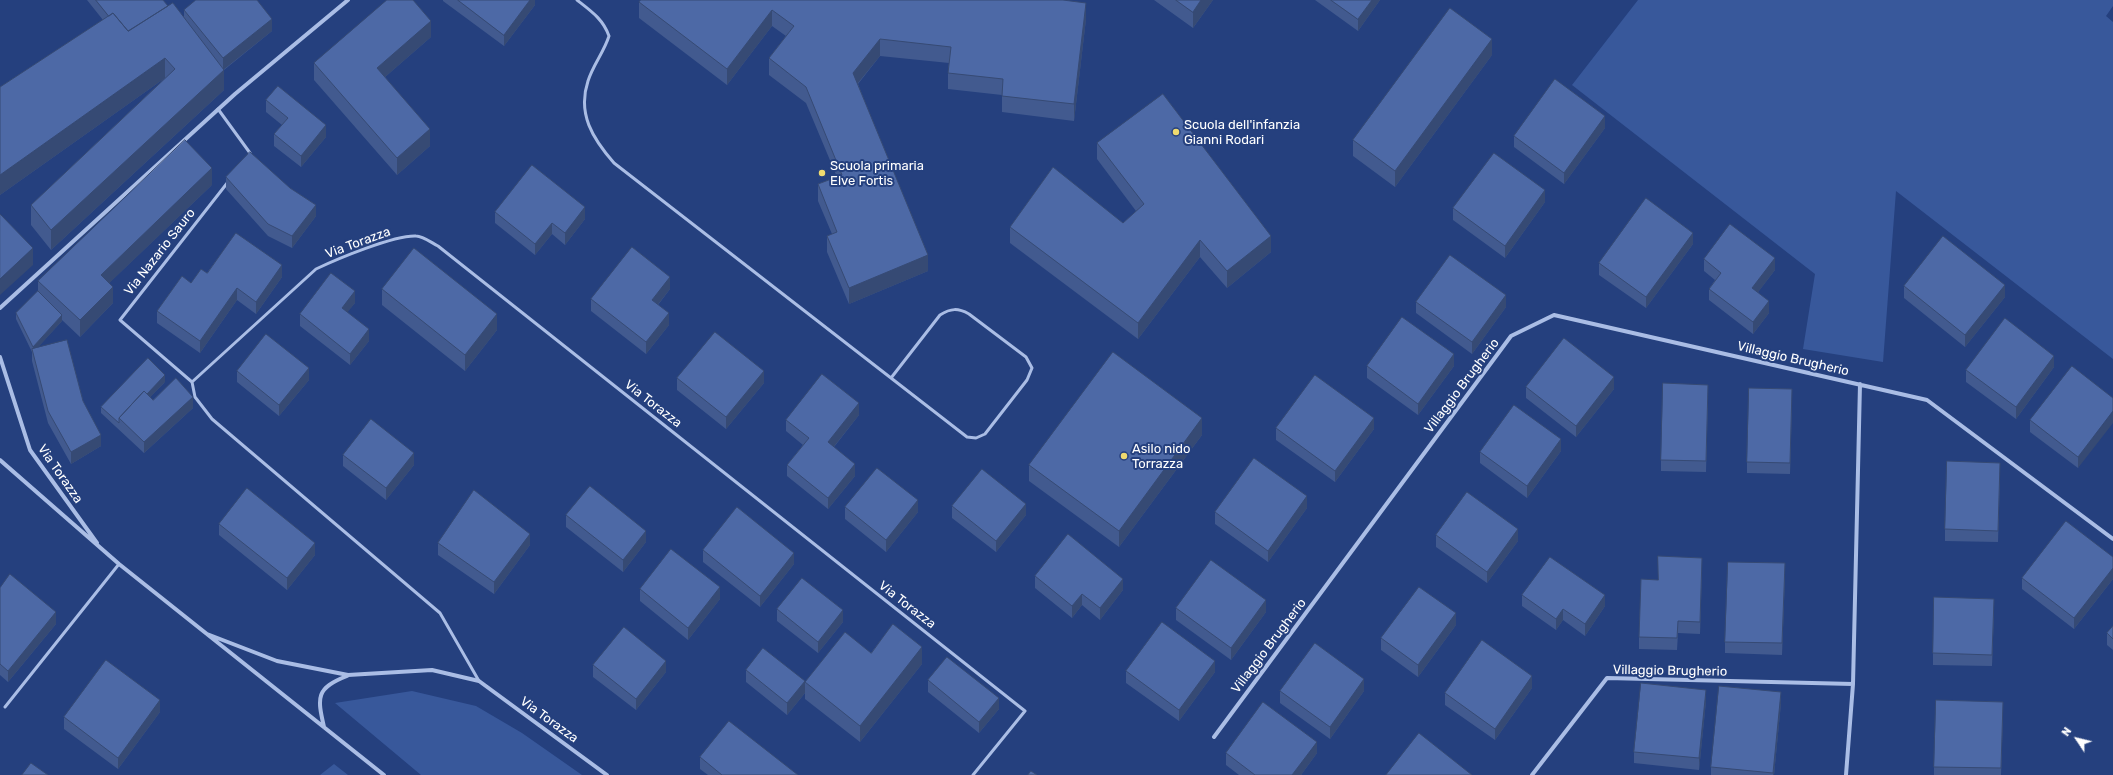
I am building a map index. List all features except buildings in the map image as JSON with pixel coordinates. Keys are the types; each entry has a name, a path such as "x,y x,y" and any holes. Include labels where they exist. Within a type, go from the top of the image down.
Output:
{"street":[{"path":"0,308 218,109 348,0"},
{"name":"Villaggio Brugherio","path":"1214,737 1512,336 1554,315 1927,400 2113,540"},
{"name":"Via Torazza","path":"0,357 30,450 102,550"},
{"name":"Villaggio Brugherio","path":"1846,775 1853,684 1860,384"},
{"name":"Via Torazza","path":"0,460 119,564 384,775"},
{"name":"Via Torazza","path":"203,632 277,661 348,675 432,670 479,681 607,775"},
{"name":"Via Torazza","path":"324,728 319,704 320,695 333,681 348,675"},
{"name":"Villaggio Brugherio","path":"1532,775 1607,678 1853,684"}],"lane":[{"path":"577,0 599,17 605,25 609,36 588,80 583,100 586,121 597,144 614,163 967,437 976,438 985,434 1027,380 1032,368 1026,357 970,314 959,309 948,310 940,315 891,378"},
{"path":"218,109 250,153 246,159"},
{"name":"Via Nazario Sauro","path":"192,382 120,320 231,178"},
{"name":"Via Torazza","path":"479,681 440,613 212,419 196,397 192,382 316,269 335,260 397,239 417,236 438,246 1025,711 973,775"},
{"path":"5,707 119,564"}],"shaded area":[{"path":"1638,0 2113,0 2113,6 2106,16 2113,22 2113,359 1896,191 1883,362 1803,349 1815,274 1572,85"},
{"path":"412,691 476,706 522,733 582,775 421,775 335,703"},
{"path":"334,764 348,775 320,775"}],"place":[{"name":"Scuola dell'infanzia Gianni Rodari","path":"1176,132"},
{"name":"Scuola primaria Elve Fortis","path":"822,173"},
{"name":"Asilo nido Torrazza","path":"1124,456"}]}
